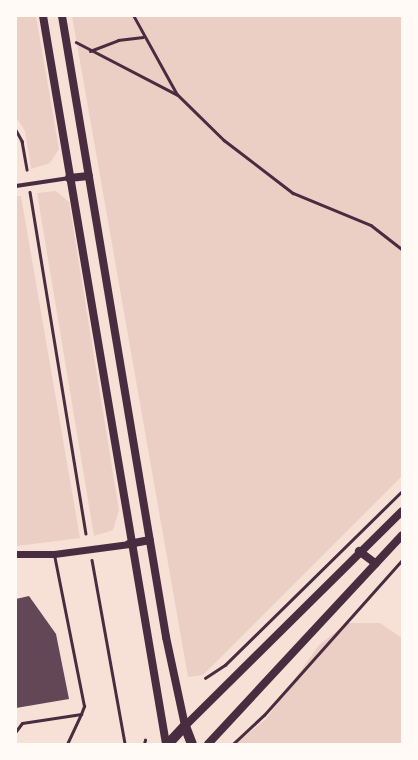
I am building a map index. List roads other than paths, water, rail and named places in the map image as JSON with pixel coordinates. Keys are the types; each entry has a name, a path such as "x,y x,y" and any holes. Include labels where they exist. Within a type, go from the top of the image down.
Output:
{"main road":[{"path":"43,16 129,544 167,744"},
{"path":"62,16 150,540 185,726 192,744"},
{"path":"70,178 89,176"},
{"path":"167,744 359,551 402,511"},
{"path":"208,744 402,536"},
{"path":"129,544 150,540"},
{"path":"359,551 376,564"}],"street":[{"path":"16,186 70,178"},
{"path":"16,554 54,554 129,544"}],"lane":[{"path":"54,554 84,706 67,744"},
{"path":"16,731 22,723 81,714"}]}
